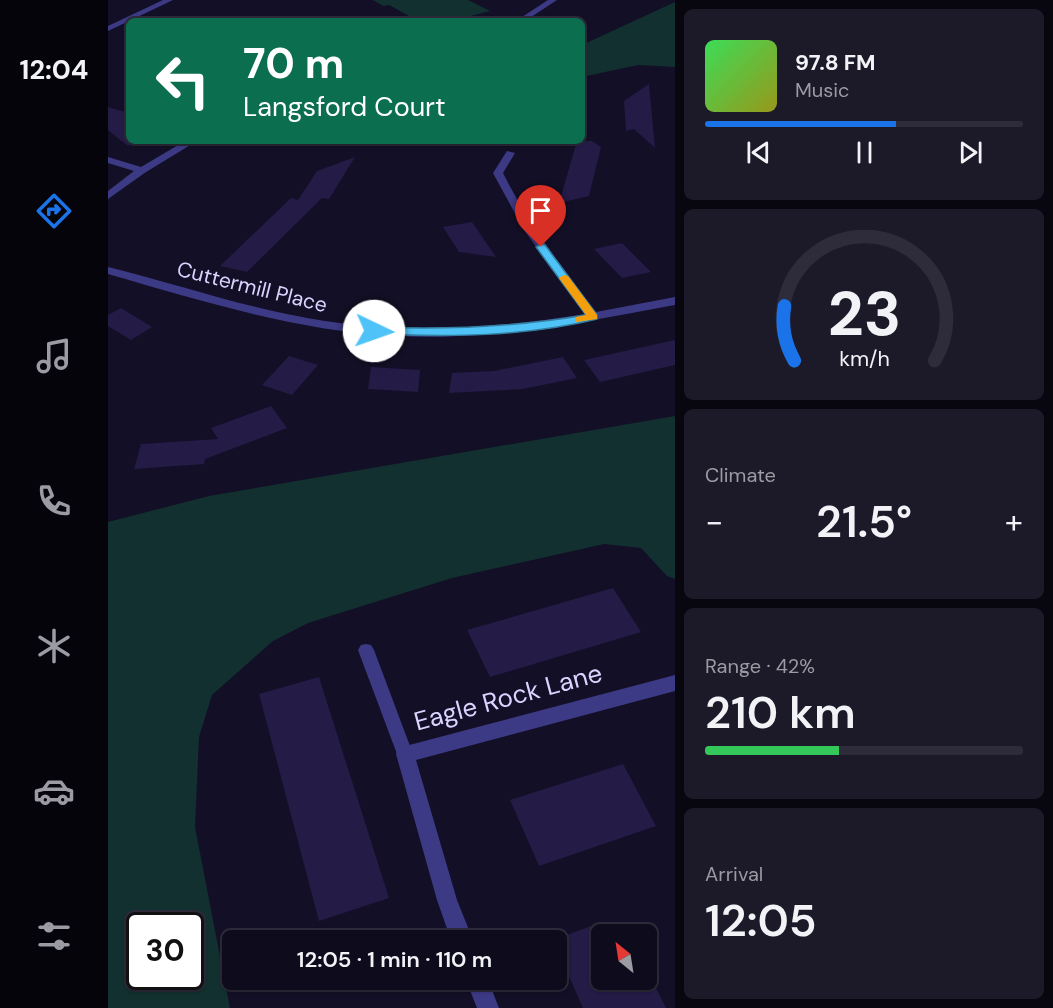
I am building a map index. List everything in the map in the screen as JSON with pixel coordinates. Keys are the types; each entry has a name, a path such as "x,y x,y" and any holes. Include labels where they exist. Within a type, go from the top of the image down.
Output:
{"street":[{"path":"131,18 169,0"},
{"path":"525,18 554,0"},
{"path":"108,29 126,20"},
{"path":"108,196 142,170 187,144"},
{"path":"510,153 498,173 509,197 529,230 593,317"},
{"path":"108,160 142,170"},
{"name":"Cuttermill Place","path":"108,270 275,315 357,329 438,333 533,328 675,301"},
{"name":"Eagle Rock Lane","path":"458,930 447,900 405,754 675,683"},
{"path":"481,990 488,1008"}],"lane":[{"path":"366,650 405,754"}],"green space":[{"path":"373,0 468,0 490,11 463,18 413,18 389,5 383,6"},
{"path":"675,2 675,67 638,65 585,76 585,44"},
{"path":"675,416 675,579 667,576 641,548 604,544 452,578 308,623 273,641 212,695 199,737 195,827 222,967 222,990 227,990 230,1008 108,1008 108,522 209,496"}],"building":[{"path":"649,84 655,148 634,129 626,131 624,101"},
{"path":"108,107 126,112 126,144 129,144 129,147 108,130"},
{"path":"592,141 601,147 589,196 559,203 576,144"},
{"path":"355,157 329,199 322,198 247,272 220,266 291,198 298,200 317,171"},
{"path":"472,222 496,257 459,252 443,227"},
{"path":"622,243 651,272 622,278 594,249"},
{"path":"121,308 152,327 131,340 108,326 108,315"},
{"path":"675,340 675,365 600,382 584,360"},
{"path":"289,356 318,365 292,395 262,385"},
{"path":"563,357 577,378 523,389 449,393 452,373 494,371"},
{"path":"371,367 420,370 418,392 368,389"},
{"path":"271,406 287,428 205,459 204,464 134,469 141,444 218,439 211,428"},
{"path":"613,588 641,632 490,677 467,630"},
{"path":"319,677 389,898 319,921 259,694"},
{"path":"623,764 656,826 539,866 510,800"},
{"path":"591,926 591,990 657,990 666,1008 583,1008 567,972 567,935"}],"slow traffic":[{"path":"564,278 593,317 580,319"}],"route":[{"path":"374,331 484,332 533,328 593,317 541,247"}]}
